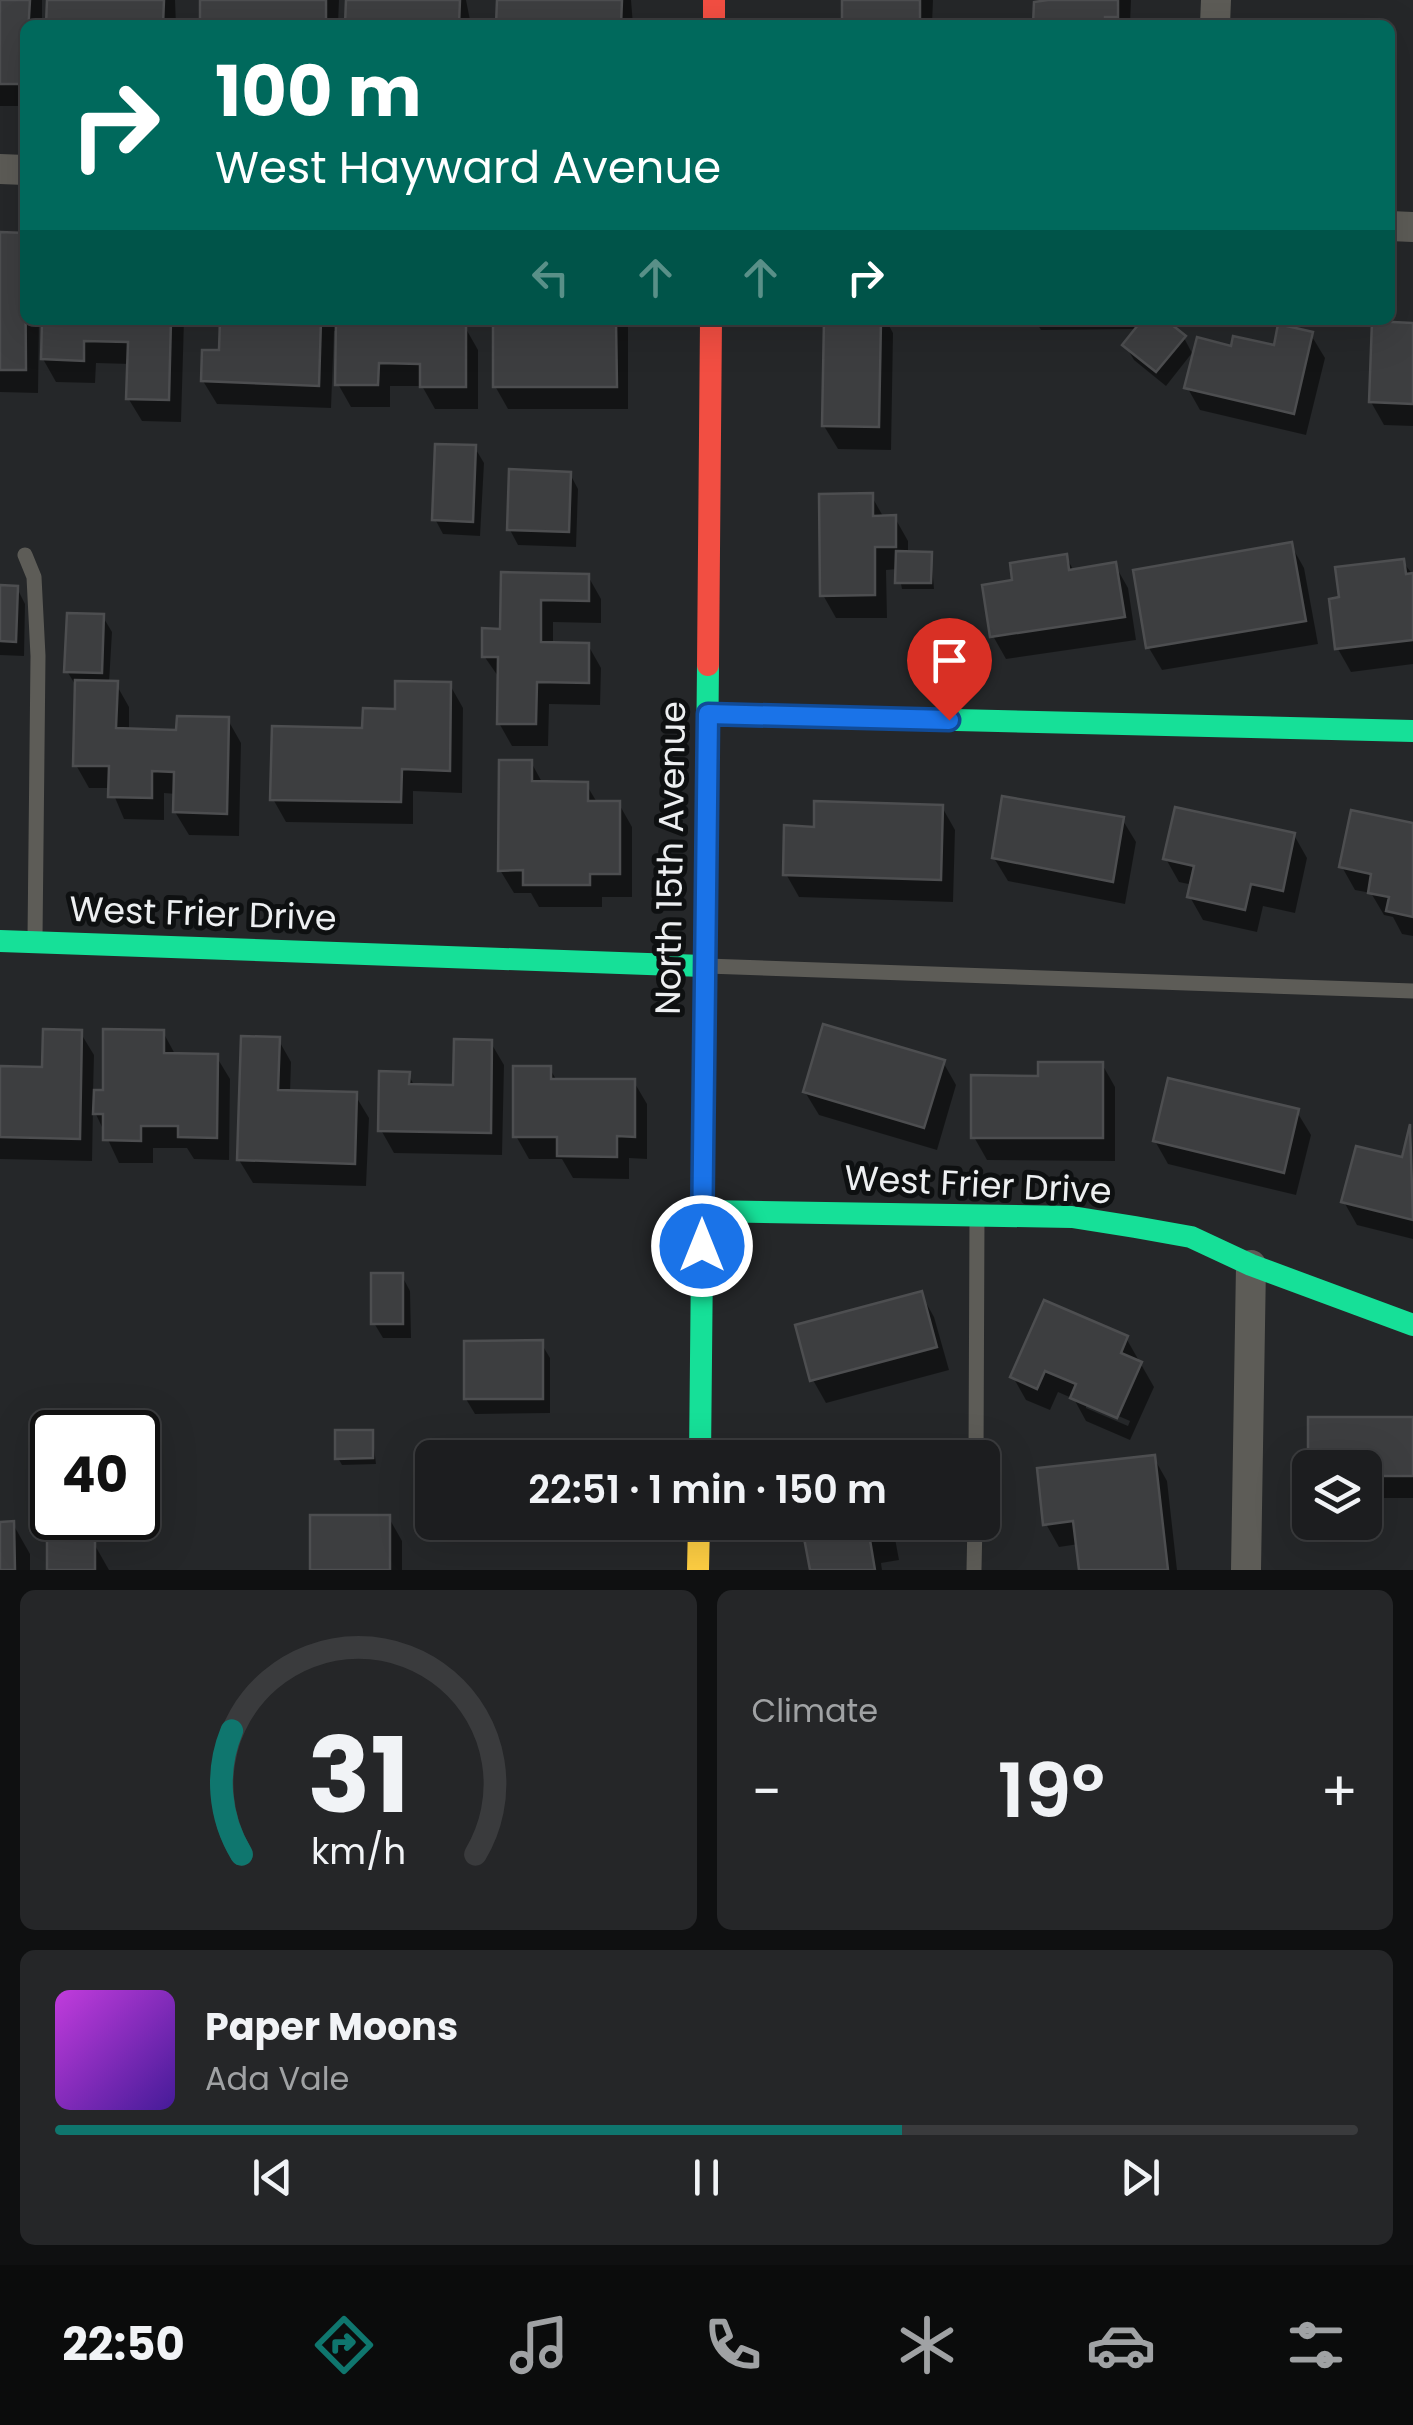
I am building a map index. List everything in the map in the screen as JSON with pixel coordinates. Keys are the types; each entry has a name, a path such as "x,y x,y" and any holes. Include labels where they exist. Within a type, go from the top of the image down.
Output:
{"street":[{"name":"North 15th Avenue","path":"700,1440 711,325"},
{"path":"708,714 1413,731"},
{"name":"West Frier Drive","path":"0,941 703,966"},
{"name":"West Frier Drive","path":"702,1210 1072,1217 1135,1227 1192,1237 1250,1265 1413,1325"},
{"path":"1246,1570 1250,1265"},
{"path":"698,1570 699,1540"}],"lane":[{"path":"25,556 34,577 38,656 34,942"},
{"path":"703,966 1413,992"},
{"path":"976,1440 977,1214"},
{"path":"974,1570 975,1540"}],"building":[{"path":"0,0 30,0 29,20 20,20 20,84 0,84"},
{"path":"47,0 164,0 163,20 46,20"},
{"path":"200,0 326,0 326,20 200,20"},
{"path":"346,0 460,0 459,20 345,20"},
{"path":"497,0 622,0 621,20 496,20"},
{"path":"842,0 920,0 920,20 842,20"},
{"path":"1118,0 1118,17 1033,20 1034,2"},
{"path":"0,232 20,233 20,325 26,325 26,370 0,370"},
{"path":"1413,323 1413,404 1369,402 1372,325"},
{"path":"42,325 171,325 169,400 126,399 128,342 84,341 84,361 41,359"},
{"path":"220,325 321,325 319,386 201,381 202,350 219,350"},
{"path":"336,325 466,325 466,387 420,387 420,364 379,363 378,385 335,385"},
{"path":"493,325 616,325 617,387 493,387"},
{"path":"824,325 881,325 879,427 822,426"},
{"path":"1138,325 1172,325 1186,336 1156,372 1122,345"},
{"path":"1278,325 1313,332 1294,414 1184,388 1197,337 1231,346 1233,336 1274,345"},
{"path":"435,444 476,445 473,522 432,520"},
{"path":"509,469 571,472 569,532 507,530"},
{"path":"873,493 873,516 896,515 896,547 875,547 875,595 820,596 819,494"},
{"path":"1292,542 1306,621 1146,648 1133,570"},
{"path":"896,551 932,552 931,583 895,583"},
{"path":"1067,554 1069,570 1116,562 1125,617 990,637 982,585 1012,580 1010,563"},
{"path":"1404,559 1406,574 1413,573 1413,640 1335,649 1329,599 1339,597 1335,567"},
{"path":"501,572 589,574 589,601 541,600 541,642 589,643 589,683 537,682 536,724 497,724 498,657 482,657 482,628 500,629"},
{"path":"0,585 18,586 16,642 0,641"},
{"path":"67,613 104,614 102,673 64,672"},
{"path":"75,680 118,681 116,728 176,730 177,716 229,717 227,814 173,812 174,772 152,771 152,798 108,797 109,766 73,766"},
{"path":"395,681 451,682 450,771 402,769 401,802 270,800 272,726 362,728 363,708 395,709"},
{"path":"499,760 532,760 532,781 588,782 588,801 620,801 620,874 590,874 590,885 523,885 523,870 498,871"},
{"path":"1002,796 1124,817 1113,882 992,858"},
{"path":"814,801 943,805 941,880 783,875 784,825 814,827"},
{"path":"1175,807 1295,833 1283,891 1251,884 1245,910 1187,897 1194,866 1163,859"},
{"path":"1351,810 1413,823 1413,917 1386,911 1389,897 1368,893 1371,874 1339,867"},
{"path":"823,1024 945,1060 924,1128 803,1092"},
{"path":"43,1029 82,1030 80,1139 0,1137 0,1066 42,1067"},
{"path":"103,1029 164,1030 164,1053 218,1054 217,1138 178,1137 178,1126 141,1126 141,1141 103,1140 103,1114 93,1114 94,1090 103,1090"},
{"path":"241,1036 280,1037 278,1090 357,1092 355,1164 237,1160"},
{"path":"454,1039 492,1040 491,1133 378,1131 379,1071 410,1072 409,1084 453,1085"},
{"path":"1038,1062 1103,1062 1103,1138 971,1138 971,1075 1038,1076"},
{"path":"513,1066 551,1066 551,1079 635,1079 635,1137 617,1136 617,1157 557,1156 557,1137 513,1137"},
{"path":"1168,1078 1299,1109 1284,1173 1153,1141"},
{"path":"1410,1124 1413,1220 1341,1202 1356,1146 1402,1157"},
{"path":"371,1273 403,1273 403,1324 371,1324"},
{"path":"922,1291 937,1347 810,1381 795,1325"},
{"path":"1044,1300 1128,1336 1121,1353 1142,1362 1117,1418 1070,1398 1076,1384 1045,1371 1037,1389 1010,1377"},
{"path":"543,1340 543,1399 464,1399 464,1341"},
{"path":"1308,1417 1413,1417 1413,1476 1382,1476 1382,1450 1308,1450"},
{"path":"335,1430 373,1430 373,1458 335,1459"},
{"path":"1155,1455 1168,1570 1079,1570 1073,1521 1043,1525 1037,1468"},
{"path":"310,1515 390,1515 390,1570 310,1570"},
{"path":"14,1521 15,1570 0,1570 0,1522"},
{"path":"47,1540 95,1540 95,1570 47,1570"},
{"path":"804,1540 870,1540 875,1570 810,1570"}],"traffic: fast":[{"path":"700,1440 708,665"},
{"path":"708,714 1413,731"},
{"path":"0,941 703,966"},
{"path":"702,1211 1072,1217 1135,1227 1191,1237 1251,1265 1413,1325"}],"traffic: slow":[{"path":"698,1570 699,1540"}],"traffic: jam":[{"path":"714,0 714,20"},
{"path":"708,665 711,325"}],"route":[{"path":"702,1246 708,714 949,720"}]}
